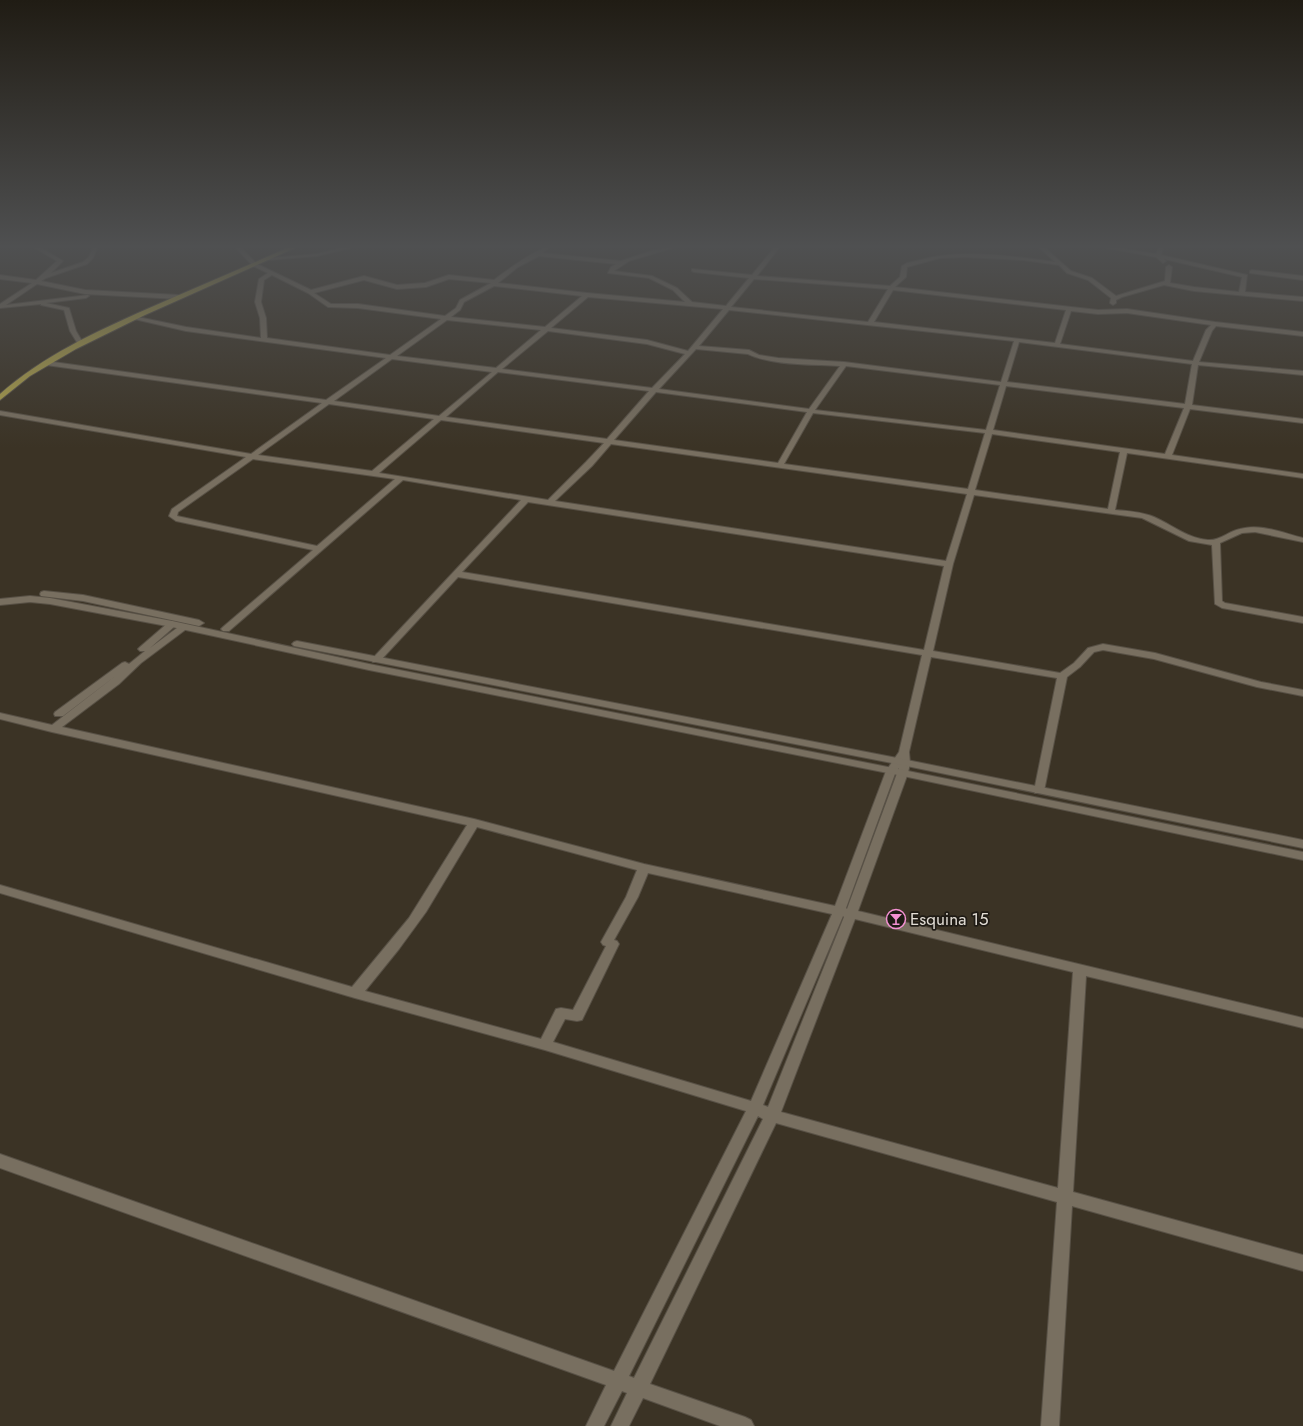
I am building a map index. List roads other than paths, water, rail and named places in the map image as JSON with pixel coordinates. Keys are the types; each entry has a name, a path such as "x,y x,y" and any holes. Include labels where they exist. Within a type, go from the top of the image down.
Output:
{"highway":[{"path":"0,398 20,380 46,362 80,343 141,315"}],"street":[{"path":"68,315 73,331 80,343"},
{"path":"262,315 264,339"},
{"path":"421,315 630,339 689,353"},
{"path":"319,549 176,519 173,516 175,511 451,315"},
{"path":"373,474 565,315"},
{"path":"550,502 610,441 654,390 723,315"},
{"path":"781,315 1017,340 1195,363 1303,373"},
{"path":"870,324 876,315"},
{"path":"1057,345 1067,315"},
{"path":"1151,315 1214,324 1303,334"},
{"path":"133,318 186,328 390,357 811,411 990,432 1303,476"},
{"path":"1168,456 1188,407 1195,363 1209,330 1214,324"},
{"path":"620,1426 772,1116 900,764 949,564 1017,340"},
{"path":"695,347 748,352 757,356 778,360 844,364 1303,421"},
{"path":"46,362 1144,516 1198,541 1216,542 1245,530 1265,531 1303,540"},
{"path":"780,465 811,411 844,364"},
{"path":"0,413 251,456 949,564"},
{"path":"1111,511 1124,451"},
{"path":"226,629 401,478"},
{"path":"376,660 458,574 526,499"},
{"path":"1216,542 1218,602 1222,605 1303,620"},
{"path":"458,574 1062,676"},
{"path":"0,595 30,594 82,598 376,660 1303,844"},
{"path":"0,602 30,599 50,601 172,624 377,668 900,764 1303,856"},
{"path":"123,671 172,624"},
{"path":"48,728 184,627"},
{"path":"1040,791 1062,676 1077,665 1091,650 1103,647 1155,656 1260,685 1303,694"},
{"path":"0,716 474,823 644,868 845,912 1303,1023"},
{"path":"355,993 415,918 430,896 460,843 474,823"},
{"path":"545,1045 561,1012 577,1016 613,944 607,942 632,897 644,868"},
{"path":"0,889 355,993 545,1045 755,1108 772,1116 1066,1196 1303,1263"},
{"path":"595,1426 755,1108 845,912"},
{"path":"1050,1426 1080,970"},
{"path":"0,1161 745,1426"}],"place":[{"name":"Esquina 15","path":"896,919"}]}
